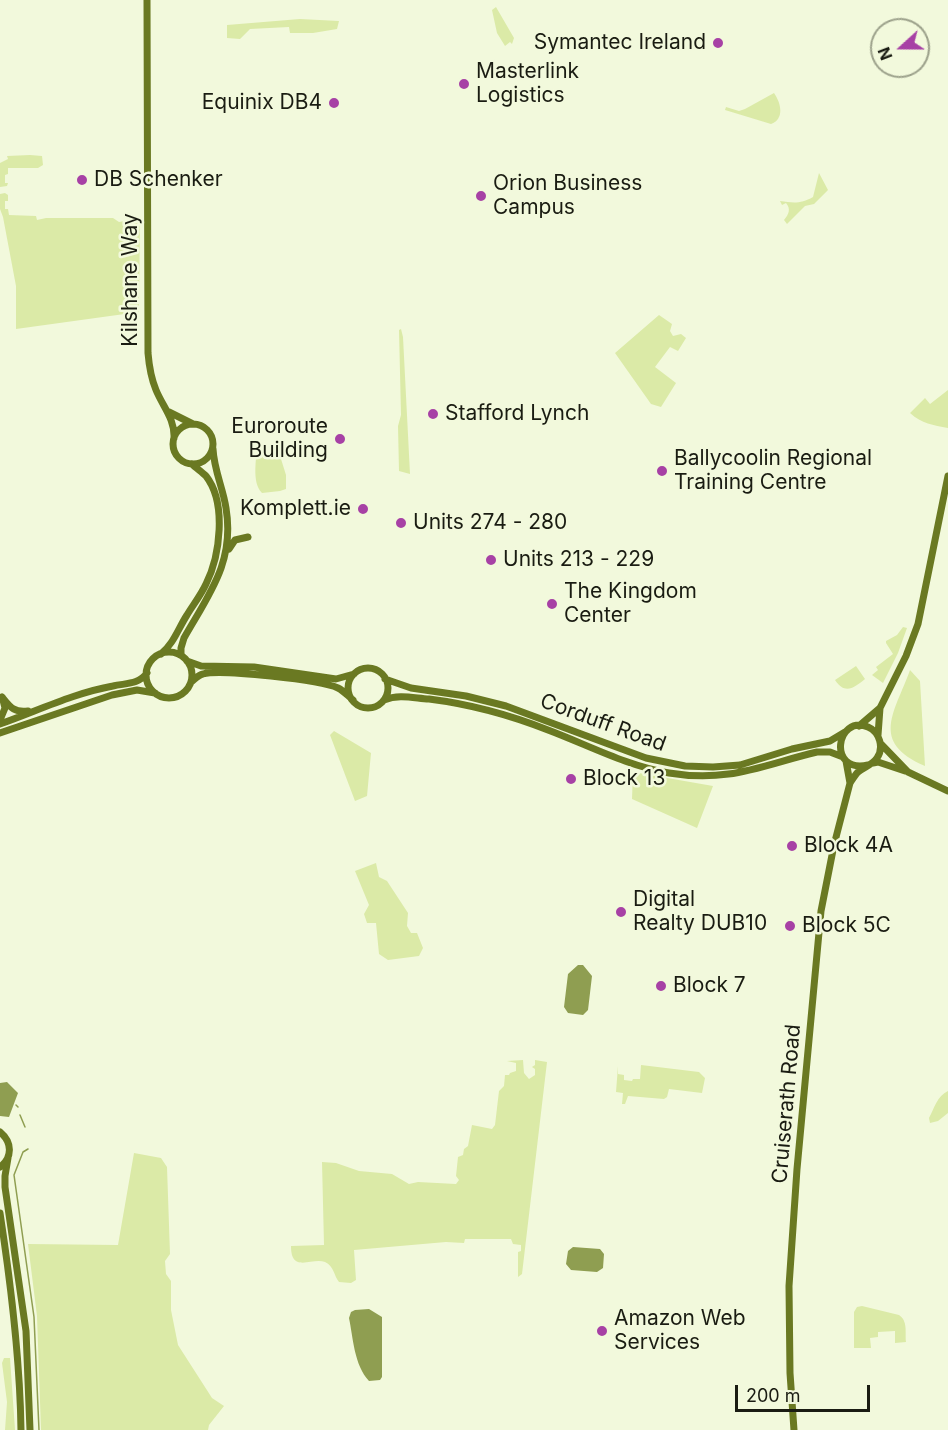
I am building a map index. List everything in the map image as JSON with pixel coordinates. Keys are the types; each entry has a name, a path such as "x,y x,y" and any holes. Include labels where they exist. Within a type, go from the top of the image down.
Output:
{"street":[{"name":"Kilshane Way","path":"147,0 148,353 152,379 156,391 169,412 174,438"},
{"path":"169,412 202,426 212,436 214,467 223,495 228,522 232,531 248,537 235,540 231,544 218,579 184,638 181,655"},
{"path":"155,693 146,682 151,661 173,641 211,573 217,550 219,522 207,477 192,464 184,462 176,454 173,444 181,428 193,424"},
{"path":"192,464 206,459 213,449"},
{"path":"850,783 857,773 870,764 880,752 878,736 880,708 906,656 918,624 948,476"},
{"path":"224,560 228,522"},
{"path":"161,654 171,652 201,666 254,668 336,679 363,669 372,669 381,673 388,689 384,699 368,708 359,705 344,692 332,686 249,674 205,673 191,682"},
{"path":"0,734 112,695 137,690 173,698 184,694 194,676 188,661"},
{"path":"0,722 105,688 135,682 147,673"},
{"path":"353,700 348,684 354,674"},
{"name":"Corduff Road","path":"385,679 411,688 506,706 646,758 685,766 740,765 792,749 830,741 845,732"},
{"path":"0,722 5,708 2,696 12,709 21,712 57,703"},
{"name":"Corduff Road","path":"384,699 399,696 436,700 484,710 534,725 647,768 681,775 707,777 736,774 817,752 830,752 845,759"},
{"path":"880,708 859,726 845,732 840,746 845,759 855,766 878,762 908,772 948,791"},
{"path":"859,726 870,728 878,736"},
{"path":"880,744 908,772"},
{"name":"Cruiserath Road","path":"794,1430 790,1373 789,1286 797,1175 821,911 834,845 850,783 845,759"},
{"path":"0,1132 8,1142 10,1149 4,1176 26,1331 30,1430"},
{"path":"0,1167 8,1158"},
{"path":"0,1213 11,1289 21,1430"}],"shaded area":[{"path":"496,7 514,38 512,44 510,42 505,46 497,33 492,10"},
{"path":"300,19 339,21 337,29 313,33 290,33 289,27 250,29 240,39 227,38 227,25"},
{"path":"774,93 780,115 771,124 725,110 726,107 739,111 745,109"},
{"path":"7,156 42,156 43,165 38,168 8,168 8,174 5,175 7,186 0,187 0,163 8,159"},
{"path":"819,173 828,190 814,204 805,206 787,224 784,220 789,207 786,203 782,205 780,201 797,202 813,197"},
{"path":"0,194 8,195 8,201 5,201 5,209 8,209 9,215 36,216 37,220 113,218 119,222 140,218 139,312 16,329 16,286 0,209"},
{"path":"659,315 672,324 670,331 673,336 681,334 686,338 678,351 670,347 655,367 676,383 661,407 651,404 615,353"},
{"path":"401,329 410,474 399,471 398,426 401,415 399,330"},
{"path":"948,390 948,428 923,422 910,413 925,398 930,404"},
{"path":"257,443 265,443 264,459 281,459 286,475 286,489 262,493 257,483 255,470"},
{"path":"903,627 907,628 883,683 872,675 878,670 876,667 893,654 886,641 897,635"},
{"path":"856,666 865,679 850,689 839,685 835,680"},
{"path":"910,670 920,681 925,766 908,757 897,747 892,736 893,713"},
{"path":"334,731 371,753 367,796 355,801 330,735"},
{"path":"633,772 713,786 697,828 632,799"},
{"path":"376,863 379,877 387,881 408,913 407,926 411,933 417,933 423,948 419,956 388,960 379,954 376,923 367,923 364,914 369,905 355,871"},
{"path":"578,965 583,965 592,976 588,1010 583,1015 568,1013 564,1007 568,974"},
{"path":"523,1060 524,1073 529,1079 535,1075 535,1069 532,1067 535,1065 535,1060 547,1062 522,1274 518,1277 518,1252 521,1251 521,1245 513,1244 511,1239 465,1239 464,1243 446,1242 354,1250 356,1280 351,1283 339,1282 325,1262 303,1263 294,1260 291,1246 324,1245 322,1162 336,1163 359,1171 392,1174 409,1184 418,1182 456,1184 459,1180 456,1176 458,1157 463,1155 464,1149 468,1146 472,1125 492,1129 495,1125 499,1091 504,1086 505,1075 516,1071 516,1063 507,1061"},
{"path":"641,1065 699,1072 705,1078 702,1093 669,1089 664,1099 628,1096 625,1104 622,1104 623,1093 616,1092 618,1066 618,1074 624,1075 624,1080 632,1081 640,1079"},
{"path":"7,1082 18,1093 9,1117 0,1116 0,1083"},
{"path":"948,1091 948,1113 938,1121 930,1123 929,1118 936,1103"},
{"path":"134,1153 161,1158 167,1167 170,1254 165,1261 166,1274 171,1281 171,1310 178,1345 212,1398 224,1406 209,1425 208,1430 41,1430 37,1316 28,1244 118,1245"},
{"path":"573,1247 600,1249 604,1254 603,1268 597,1272 571,1270 566,1264 568,1251"},
{"path":"862,1306 902,1317 905,1324 906,1342 895,1343 895,1331 878,1332 878,1337 870,1338 871,1348 854,1348 854,1312 857,1307"},
{"path":"369,1309 382,1317 382,1377 380,1380 369,1381 357,1359 349,1318 351,1312 355,1310"},
{"path":"4,1358 10,1358 15,1430 5,1430 7,1402 2,1363"}],"waterway":[{"path":"20,1115 25,1127"},
{"path":"28,1149 23,1152 14,1175 34,1317 39,1430"}],"place":[{"name":"Symantec Ireland","path":"718,43"},
{"name":"Masterlink Logistics","path":"464,84"},
{"name":"Equinix DB4","path":"334,103"},
{"name":"DB Schenker","path":"82,180"},
{"name":"Orion Business Campus","path":"481,196"},
{"name":"Stafford Lynch","path":"433,414"},
{"name":"Euroroute Building","path":"340,439"},
{"name":"Ballycoolin Regional Training Centre","path":"662,471"},
{"name":"Komplett.ie","path":"363,509"},
{"name":"Units 274 - 280","path":"401,523"},
{"name":"Units 213 - 229","path":"491,560"},
{"name":"The Kingdom Center","path":"552,604"},
{"name":"Block 13","path":"571,779"},
{"name":"Block 4A","path":"792,846"},
{"name":"Digital Realty DUB10","path":"621,912"},
{"name":"Block 5C","path":"790,926"},
{"name":"Block 7","path":"661,986"},
{"name":"Amazon Web Services","path":"602,1331"}]}
